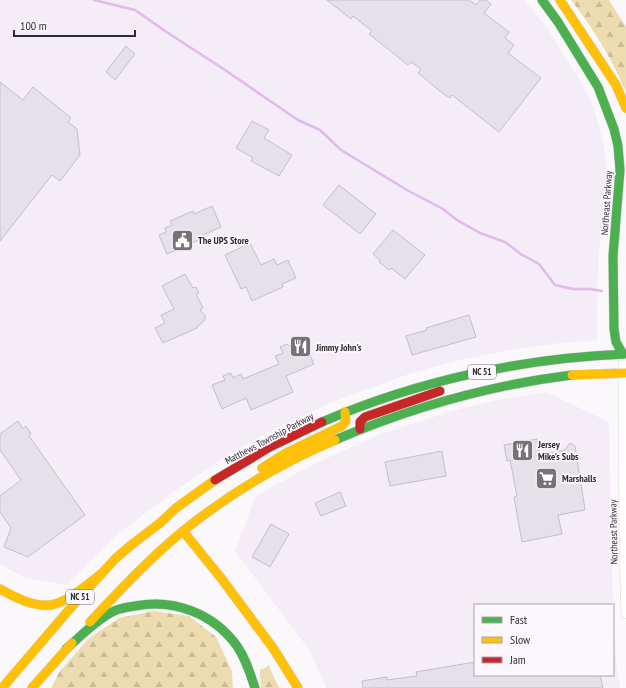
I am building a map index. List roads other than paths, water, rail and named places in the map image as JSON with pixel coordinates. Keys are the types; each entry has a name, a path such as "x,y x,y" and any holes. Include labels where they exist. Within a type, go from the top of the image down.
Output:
{"main road":[{"name":"Northeast Parkway","path":"542,0 558,22 598,87 615,134 623,185 613,256 614,329 616,342 625,352"},
{"path":"560,0 616,85 626,108"},
{"name":"Matthews Township Parkway","path":"2,688 101,574 130,546 160,523 175,509 226,473 261,453 302,431 374,400 452,378 526,363 625,352"},
{"path":"360,429 360,422 365,418 426,395 457,386 479,373"},
{"name":"NC 51","path":"32,688 120,590 183,531 238,492 271,472 311,451 360,429 428,405 524,382 574,376 624,373"},
{"path":"238,492 256,472 286,453 342,426 346,420 346,412"},
{"path":"183,531 222,578 274,648 298,688"},
{"path":"0,589 27,603 39,606 56,605 69,598 101,574"},
{"path":"66,649 107,614 121,608 160,603 180,605 200,613 226,631 243,654 249,666 255,688"}],"street":[{"name":"Northeast Parkway","path":"625,352 626,614"}],"waterway":[{"path":"94,0 135,10 298,120 320,130 341,150 407,190 443,209 457,220 480,233 505,242 522,255 539,264 555,285 573,289 602,291"}],"place":[{"name":"The UPS Store","path":"183,240"},
{"name":"Jimmy John's","path":"300,347"},
{"name":"Jersey Mike's Subs","path":"522,450"},
{"name":"Marshalls","path":"547,478"}]}
